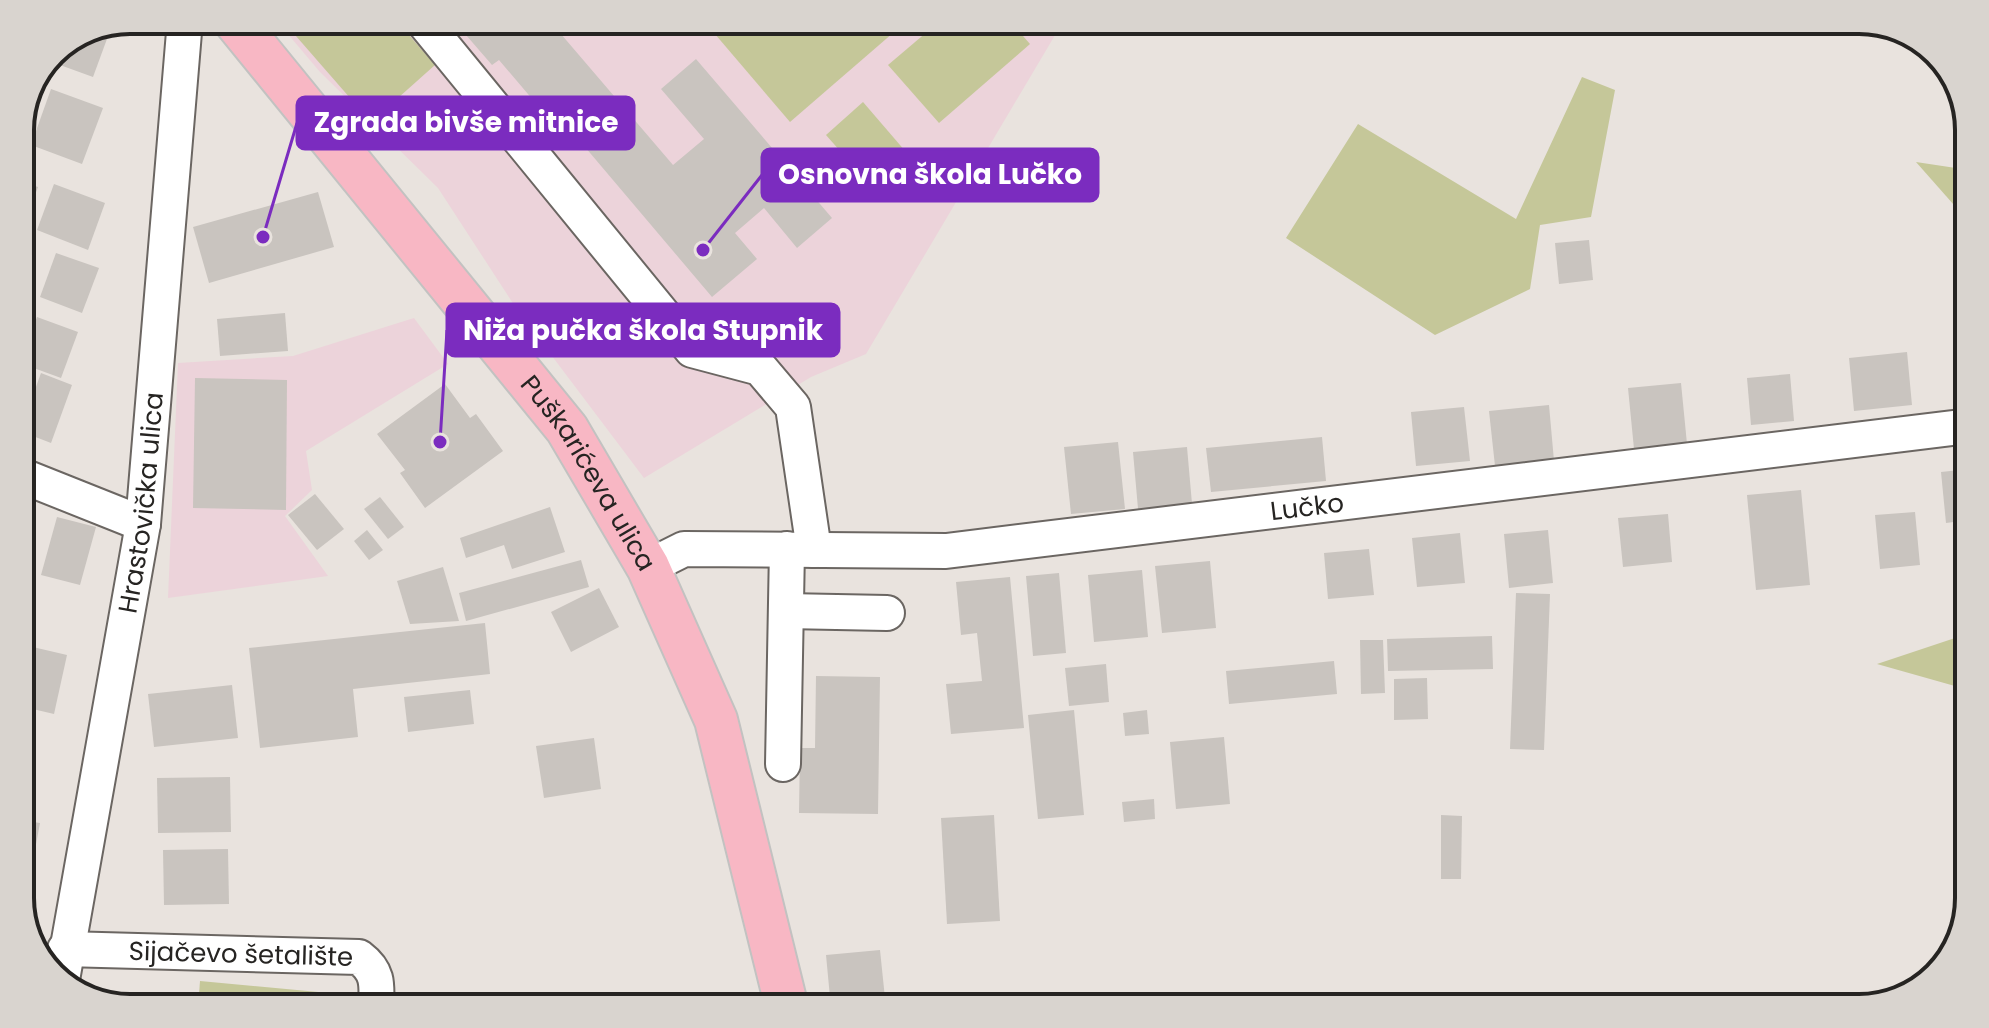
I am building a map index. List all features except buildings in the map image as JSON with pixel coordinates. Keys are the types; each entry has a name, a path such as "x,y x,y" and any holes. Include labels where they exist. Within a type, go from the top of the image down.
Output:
{"main road":[{"name":"Puškarićeva ulica","path":"245,34 567,429 648,567 716,720 784,994"}],"street":[{"name":"Hrastovička ulica","path":"63,964 143,524 184,34"},
{"path":"433,34 692,350 760,368 793,407 801,550 786,611 783,764"},
{"name":"Lučko","path":"648,567 684,549 946,551 1955,428"},
{"path":"34,481 143,524"},
{"path":"786,611 887,613"},
{"name":"Sijačevo šetalište","path":"63,964 359,957 371,966 377,977 376,994"}],"shaded area":[{"path":"288,34 1056,34 866,354 811,377 644,478 518,311 438,188 320,72"},
{"path":"414,318 448,364 306,451 312,490 285,516 328,576 168,598 178,363 293,356"}],"green space":[{"path":"294,34 408,34 435,65 371,122"},
{"path":"715,34 892,34 790,122"},
{"path":"925,34 1021,34 1030,44 939,123 888,65"},
{"path":"1582,77 1615,90 1591,217 1540,225 1530,289 1435,335 1286,238 1358,124 1516,219"},
{"path":"863,102 906,152 870,185 826,135"},
{"path":"1916,162 1955,168 1955,206"},
{"path":"1955,638 1955,686 1877,664"},
{"path":"200,981 329,993 329,994 199,994"}],"place":[{"name":"Zgrada bivše mitnice","path":"263,237"},
{"name":"Osnovna škola Lučko","path":"703,250"},
{"name":"Niža pučka škola Stupnik","path":"440,442"}]}
